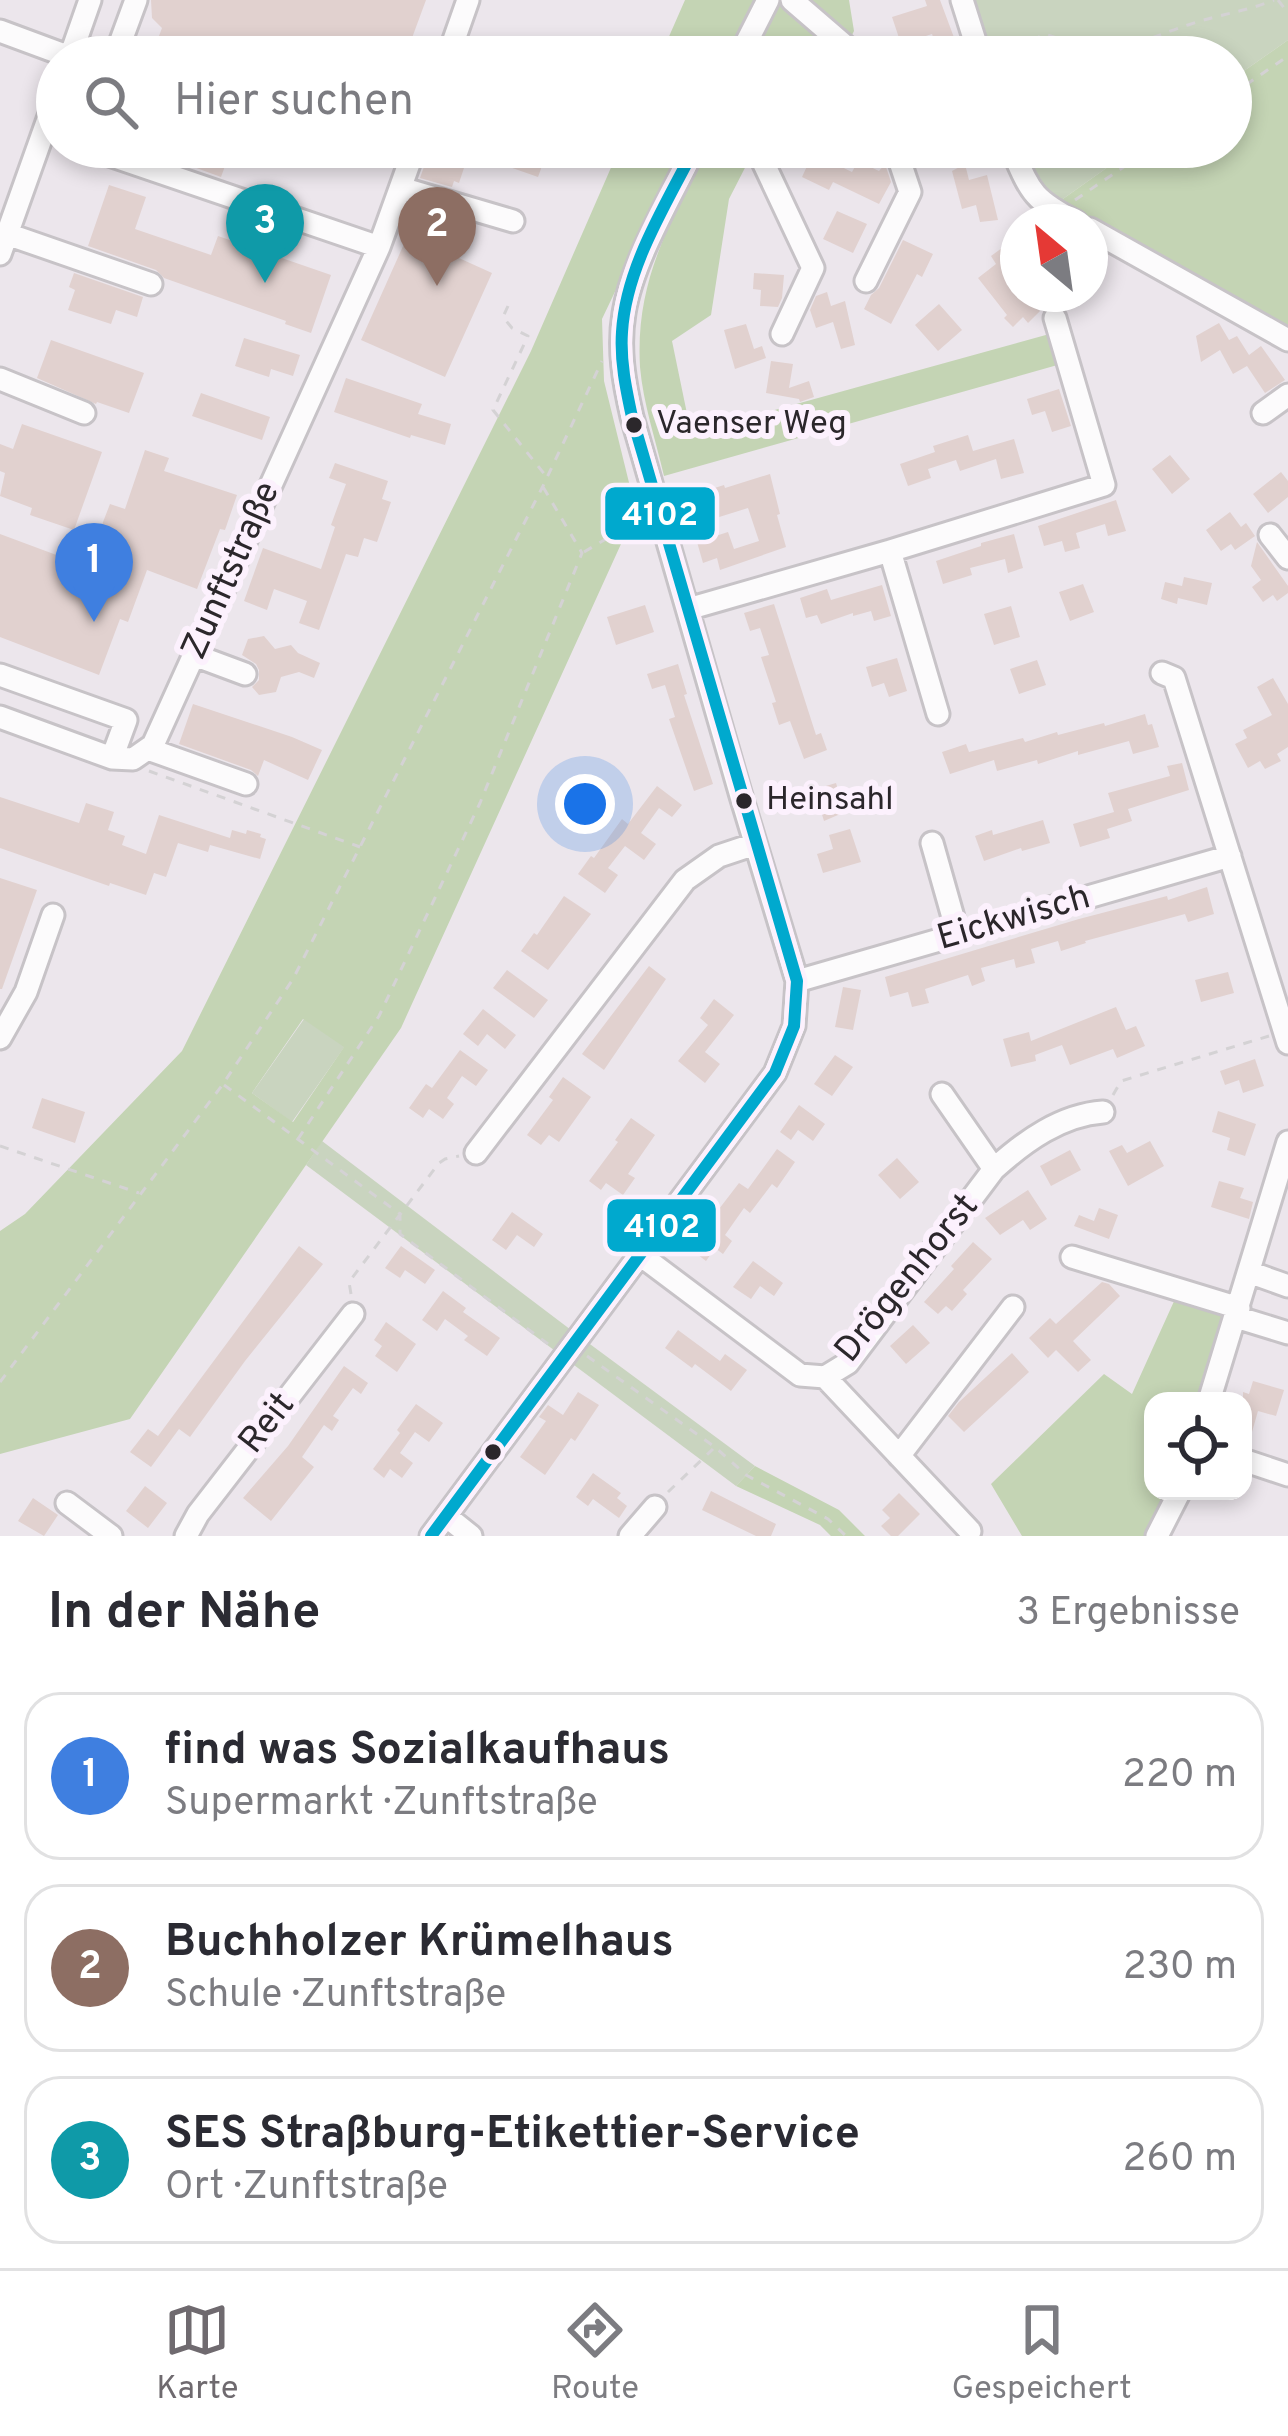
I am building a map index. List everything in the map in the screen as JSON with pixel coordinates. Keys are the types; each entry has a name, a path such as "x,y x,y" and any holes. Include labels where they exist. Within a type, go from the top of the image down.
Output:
{"street":[{"path":"77,36 90,0"},
{"path":"123,36 136,0"},
{"path":"455,36 468,0"},
{"path":"750,36 768,0"},
{"path":"792,0 834,36"},
{"path":"962,0 973,36"},
{"path":"0,31 36,44"},
{"path":"36,168 4,244 152,284"},
{"path":"148,168 380,247"},
{"name":"Zunftstraße","path":"131,755 153,746 380,247 407,168"},
{"path":"431,1536 775,1073 794,1026 797,981 623,378 624,309 685,168"},
{"path":"766,168 813,268 782,334"},
{"path":"866,281 910,192 902,168"},
{"path":"1021,168 1042,204"},
{"path":"400,188 513,220"},
{"path":"1108,240 1288,340"},
{"path":"688,609 1104,484 1055,318"},
{"path":"0,379 84,413"},
{"path":"1263,413 1288,395"},
{"path":"1270,535 1288,558"},
{"path":"890,551 938,714"},
{"path":"194,655 245,674"},
{"path":"1162,673 1174,678 1286,1037"},
{"path":"0,675 126,720 131,755"},
{"path":"0,717 246,784"},
{"path":"932,843 958,935"},
{"path":"476,1153 685,880 719,856 755,844"},
{"name":"Eickwisch","path":"797,981 1230,856"},
{"path":"0,1038 26,992 53,915"},
{"name":"Drögenhorst","path":"942,1094 994,1169"},
{"name":"Drögenhorst","path":"639,1254 800,1376 825,1377 848,1363 994,1169 1052,1126 1084,1113 1103,1112"},
{"path":"1212,1392 1288,1142"},
{"path":"1072,1257 1288,1333"},
{"path":"1250,1272 1288,1286"},
{"path":"899,1456 1013,1307"},
{"name":"Reit","path":"186,1536 352,1314"},
{"path":"825,1377 970,1531"},
{"path":"1252,1463 1288,1475"},
{"path":"1157,1536 1175,1500"},
{"path":"67,1503 111,1536"},
{"path":"630,1536 655,1507"},
{"path":"446,1516 472,1536"}],"path":[{"path":"1158,36 1276,0 1288,13"},
{"path":"1252,81 1288,56"},
{"path":"1083,204 1127,168"},
{"path":"508,306 503,317 506,324 528,335 493,410 547,477"},
{"path":"0,1382 223,1084 293,980 543,486 598,364 621,344"},
{"path":"543,486 582,553"},
{"path":"298,1139 389,994 480,803 582,553 658,508"},
{"path":"131,755 153,774 361,848"},
{"path":"1103,1112 1120,1081 1286,1037"},
{"path":"223,1084 400,1214"},
{"path":"0,1146 141,1193"},
{"path":"352,1314 350,1282 439,1163 476,1153"},
{"path":"400,1214 400,1234 715,1447 746,1475 828,1519 846,1536"},
{"path":"655,1507 715,1447"}],"green space":[{"path":"685,0 754,0 737,36 669,36"},
{"path":"780,0 849,0 852,36 762,36"},
{"path":"970,0 1288,0 1288,40 1252,65 1252,36 982,36"},
{"path":"1288,40 1288,328 1108,228 1108,204 1060,201 1106,168 1252,168 1252,65"},
{"path":"611,168 674,168 602,319 604,381 636,511 401,1028 130,1419 0,1454 0,1231 25,1214 182,1051 531,351","holes":["303,1019 344,1047 293,1122 252,1093"]},
{"path":"698,168 745,168 729,199 711,315 672,341 691,433 1053,333 1061,364 664,476 642,381 640,335 650,278"},
{"path":"1034,168 1106,168 1060,201 1048,192"},
{"path":"304,1019 345,1046 292,1122 252,1093"},
{"path":"322,1141 755,1466 736,1486 306,1165"},
{"path":"1180,1288 1239,1308 1212,1392 1144,1392 1144,1500 1175,1500 1157,1536 1022,1536 991,1484 1104,1374 1132,1394"},
{"path":"755,1466 839,1510 865,1536 831,1536 820,1525 736,1486"}],"building":[{"path":"151,0 426,0 413,36 159,36 162,28 152,18"},
{"path":"925,0 940,0 953,36 898,36 892,17 927,6"},
{"path":"196,168 224,168 221,177"},
{"path":"424,168 464,168 459,183 454,181 452,187 420,178"},
{"path":"512,168 541,168 538,177"},
{"path":"806,168 852,172 854,168 886,168 891,182 879,204 833,182 829,190 802,177"},
{"path":"966,168 969,180 987,175 998,220 980,222 976,205 962,209 952,171"},
{"path":"109,185 146,197 135,229 211,255 218,236 331,275 311,333 88,246"},
{"path":"837,211 867,224 853,253 823,239"},
{"path":"408,235 492,273 445,377 361,340"},
{"path":"903,240 933,254 891,324 864,309"},
{"path":"1000,249 1000,306 978,278 996,264 991,256"},
{"path":"74,273 143,297 137,317 116,310 111,324 68,310 75,290 69,287"},
{"path":"754,273 784,275 778,307 760,306 761,290 753,289"},
{"path":"827,292 831,306 845,301 855,345 841,349 833,322 816,328 810,310 816,296"},
{"path":"939,304 962,330 938,351 915,325"},
{"path":"1005,312 1039,312 1028,323 1023,317 1013,327 1004,318"},
{"path":"1219,323 1229,340 1237,336 1249,355 1261,346 1285,380 1265,393 1247,366 1233,374 1220,350 1201,362 1196,336"},
{"path":"746,324 754,349 762,346 766,358 735,369 724,330"},
{"path":"244,338 300,355 293,376 271,369 269,377 235,366"},
{"path":"51,340 144,373 129,413 37,378"},
{"path":"771,361 793,364 789,388 809,381 814,397 800,402 766,393"},
{"path":"346,378 422,404 418,414 451,424 445,445 334,412"},
{"path":"1059,389 1071,426 1052,432 1045,411 1032,415 1027,399"},
{"path":"201,393 270,417 262,440 192,416"},
{"path":"22,424 102,452 74,530 30,515 32,508 0,496 5,473 0,471 0,444 13,449"},
{"path":"968,435 973,451 1014,439 1024,473 1001,479 996,459 960,471 956,460 928,469 931,478 908,486 900,464 935,452 933,446"},
{"path":"145,450 169,458 164,471 237,495 197,589 147,570 128,622 120,619 99,675 0,637 0,534 86,566 110,504 125,509"},
{"path":"1170,455 1190,479 1172,494 1152,469"},
{"path":"335,463 388,481 382,499 391,502 377,542 364,538 358,557 346,554 319,630 299,623 307,601 274,589 267,610 244,601 263,548 321,569 346,484 329,478"},
{"path":"1281,472 1288,481 1288,497 1268,513 1253,494"},
{"path":"770,474 786,547 720,570 717,558 703,563 697,542 728,532 734,549 759,541 748,508 716,518 712,506 704,509 699,493"},
{"path":"1116,500 1126,531 1108,536 1105,524 1076,533 1080,548 1065,552 1062,541 1044,546 1038,526"},
{"path":"1230,512 1255,536 1235,550 1231,544 1221,551 1206,530"},
{"path":"1014,534 1023,568 1008,573 1005,559 970,568 972,575 943,584 936,561"},
{"path":"1257,542 1288,586 1288,593 1277,601 1273,595 1263,602 1252,587 1261,580 1251,566"},
{"path":"1184,577 1212,583 1207,605 1161,599 1165,582 1182,586"},
{"path":"1083,584 1094,612 1070,621 1059,592"},
{"path":"882,585 891,616 874,621 871,611 821,624 817,615 806,618 800,598 827,589 831,600"},
{"path":"774,604 816,735 821,733 827,750 804,759 790,721 779,725 761,657 769,655 760,628 750,631 744,613"},
{"path":"645,605 654,632 616,645 607,617"},
{"path":"1011,606 1020,637 994,645 984,614"},
{"path":"264,636 275,649 291,645 320,663 314,678 299,672 281,677 276,692 259,695 252,687 259,680 259,670 242,655 248,639"},
{"path":"897,658 907,691 889,697 884,683 872,687 866,667"},
{"path":"1037,660 1046,685 1019,694 1010,669"},
{"path":"678,664 713,784 694,791 669,719 675,717 665,685 652,689 647,674"},
{"path":"1273,678 1288,704 1288,747 1277,754 1281,761 1265,769 1260,761 1248,768 1235,744 1247,738 1243,730 1272,715 1257,687"},
{"path":"193,704 322,750 308,780 264,760 258,776 179,744"},
{"path":"1145,714 1159,747 1133,754 1129,741 1038,764 1037,760 997,771 994,760 950,774 942,752 966,744 969,752 1023,738 1025,742"},
{"path":"1182,763 1189,790 1128,809 1132,821 1107,829 1110,838 1080,847 1073,824 1114,812 1108,793 1170,776 1167,766"},
{"path":"836,783 845,812 824,821 820,808 807,811 802,793"},
{"path":"657,786 682,805 672,817 659,808 641,833 656,844 644,860 625,846 608,868 618,875 605,893 578,874 622,819 628,824"},
{"path":"0,797 79,823 86,803 114,812 108,830 125,836 122,845 146,854 159,815 230,838 232,830 246,834 247,830 266,839 260,859 210,845 208,852 178,843 166,877 154,873 146,895 0,848"},
{"path":"1043,820 1050,843 984,861 975,836"},
{"path":"850,829 861,862 823,873 817,854 833,849 829,835"},
{"path":"0,878 37,890 2,989 0,989"},
{"path":"1207,887 1214,914 1188,922 1185,914 1061,951 1058,941 1031,949 1035,963 1016,968 1014,959 981,968 985,981 972,986 968,975 925,989 929,1003 912,1007 908,992 890,997 885,977 1079,919"},
{"path":"564,896 591,914 548,970 521,951"},
{"path":"649,966 666,979 604,1070 582,1054"},
{"path":"507,970 548,1000 534,1018 493,988"},
{"path":"1228,972 1234,993 1201,1002 1195,980"},
{"path":"843,987 861,990 853,1030 835,1027"},
{"path":"714,999 734,1015 705,1052 720,1064 705,1083 678,1061 708,1025 700,1018"},
{"path":"1116,1007 1126,1030 1136,1026 1145,1046 1117,1058 1113,1049 1070,1065 1062,1045 1035,1055 1036,1061 1011,1067 1003,1039 1029,1032 1031,1041"},
{"path":"483,1009 516,1035 505,1049 487,1034 478,1046 463,1034"},
{"path":"460,1050 488,1070 476,1086 462,1076 447,1098 454,1104 443,1119 429,1109 423,1118 409,1108 426,1084 432,1088"},
{"path":"835,1055 853,1067 832,1096 814,1084"},
{"path":"1255,1059 1264,1086 1243,1093 1239,1080 1225,1085 1220,1071"},
{"path":"563,1077 591,1097 559,1142 549,1135 541,1145 527,1135 553,1100 549,1097"},
{"path":"42,1098 85,1112 75,1143 32,1128"},
{"path":"799,1105 825,1124 813,1141 798,1130 791,1140 780,1132"},
{"path":"1218,1111 1256,1124 1245,1156 1227,1150 1230,1138 1212,1132"},
{"path":"631,1118 655,1135 628,1174 635,1178 623,1195 606,1183 601,1190 589,1181"},
{"path":"1150,1141 1164,1166 1128,1186 1109,1151 1122,1145 1127,1153"},
{"path":"777,1149 795,1162 777,1188 772,1184 750,1213 744,1208 725,1235 732,1241 723,1254 715,1248 706,1261 689,1248 739,1183 748,1189"},
{"path":"1070,1150 1081,1170 1051,1186 1040,1166"},
{"path":"897,1158 919,1182 900,1199 878,1175"},
{"path":"1219,1181 1244,1188 1240,1198 1253,1202 1249,1219 1211,1207"},
{"path":"1028,1190 1047,1219 1030,1230 1023,1220 1000,1235 985,1218"},
{"path":"1099,1208 1118,1215 1109,1239 1074,1226 1079,1215 1094,1221"},
{"path":"512,1212 543,1234 534,1247 517,1235 506,1250 492,1240"},
{"path":"973,1242 992,1259 963,1290 967,1294 952,1311 946,1306 938,1314 924,1302"},
{"path":"299,1246 323,1264 190,1437 179,1429 151,1467 130,1452 148,1429 158,1436"},
{"path":"401,1246 435,1270 425,1284 405,1270 400,1278 385,1268"},
{"path":"753,1261 783,1283 774,1296 760,1286 751,1299 733,1287"},
{"path":"1102,1282 1120,1296 1073,1341 1091,1360 1078,1372 1056,1350 1048,1358 1029,1338 1050,1318 1056,1324"},
{"path":"443,1291 500,1338 487,1356 445,1319 437,1331 422,1320"},
{"path":"386,1322 416,1344 397,1372 375,1356 382,1346 374,1340"},
{"path":"913,1325 930,1343 906,1364 890,1346"},
{"path":"678,1330 720,1361 725,1354 747,1370 731,1391 665,1348"},
{"path":"1012,1353 1029,1372 964,1432 948,1416"},
{"path":"344,1366 368,1383 361,1394 353,1388 333,1416 339,1420 332,1431 324,1425 302,1457 314,1467 271,1521 243,1498 288,1446"},
{"path":"1253,1381 1284,1390 1276,1416 1258,1411 1252,1432 1252,1392"},
{"path":"578,1392 599,1405 545,1475 520,1457 546,1421 539,1417 548,1405 563,1415"},
{"path":"416,1404 443,1423 429,1442 415,1432 400,1453 413,1463 402,1478 390,1469 384,1478 373,1469"},
{"path":"593,1473 621,1493 617,1498 627,1506 619,1518 593,1499 588,1506 576,1497"},
{"path":"145,1486 167,1503 148,1528 126,1511"},
{"path":"711,1491 776,1524 771,1536 756,1536 702,1510"},
{"path":"899,1493 920,1514 898,1536 891,1536 881,1526 890,1518 882,1510"},
{"path":"33,1498 58,1515 44,1536 18,1521"}],"transit line":[{"name":"4102","path":"431,1536 775,1073 794,1026 797,981 632,417 623,364 622,332 631,283 684,168"}],"place":[{"name":"SES Straßburg-Etikettier-Service","path":"265,283"},
{"name":"Buchholzer Krümelhaus","path":"437,286"},
{"name":"Vaenser Weg","path":"634,425"},
{"name":"find was Sozialkaufhaus","path":"94,622"},
{"name":"Heinsahl","path":"744,801"}]}
